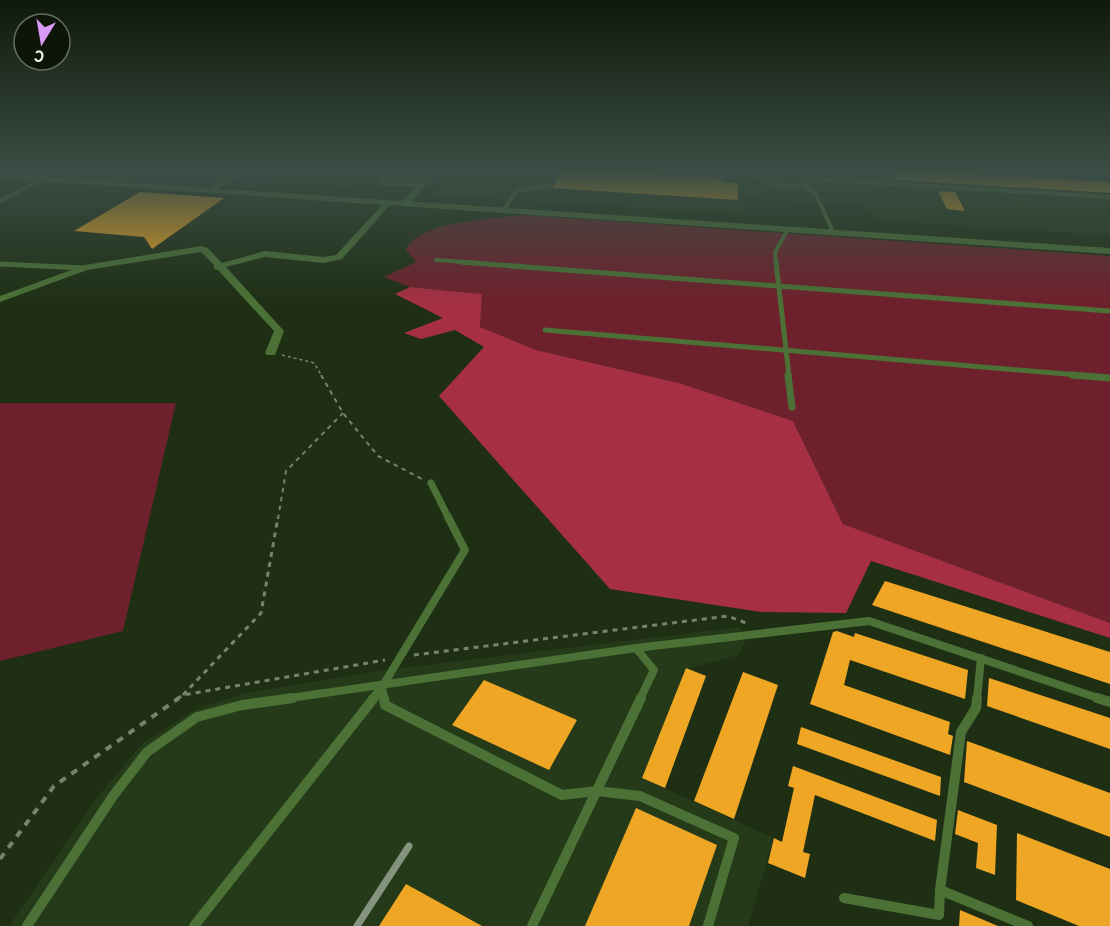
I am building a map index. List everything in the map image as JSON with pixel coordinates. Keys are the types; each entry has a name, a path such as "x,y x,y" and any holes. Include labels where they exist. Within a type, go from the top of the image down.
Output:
{"street":[{"path":"217,267 264,254 324,260 339,257 376,216"},
{"path":"577,216 1110,252"},
{"path":"0,299 85,268 201,249 279,331 271,353"}],"lane":[{"path":"826,216 834,234"},
{"path":"787,231 775,252 792,407"},
{"path":"436,260 1109,310"},
{"path":"0,264 85,268"},
{"path":"546,330 1110,378"},
{"path":"194,926 382,687 465,550 431,483"},
{"path":"27,926 113,796 147,752 197,717 242,705 382,687 636,648 869,621 1110,702"},
{"path":"532,926 654,670 636,648"},
{"path":"844,898 939,915 940,890 961,732 976,708 981,658"},
{"path":"382,687 385,705 562,795 597,791 640,796 734,838 708,926"},
{"path":"940,890 1028,926"}],"path":[{"path":"271,353 314,363 343,413 378,456 431,483"},
{"path":"183,695 261,613 286,471 343,413"}],"shaded area":[{"path":"539,216 1110,256 1110,623 843,524 793,421 679,383 536,350 480,327 482,294 410,287 384,277 416,262 406,250 414,240 441,227 476,220"},
{"path":"873,216 1110,216 1110,235 876,220"},
{"path":"410,287 482,294 480,327 536,350 679,383 793,421 843,524 1110,623 1110,638 871,561 846,613 761,612 610,589 439,396 484,347 455,330 421,339 404,333 443,318 395,294"},
{"path":"0,403 176,403 123,631 0,661"},
{"path":"740,627 745,642 739,655 686,669 642,778 774,838 748,926 9,926 98,796 143,743 196,709 244,693 393,669"}],"building":[{"path":"99,216 198,216 152,249 144,237 74,231"},
{"path":"885,581 1110,652 1110,684 872,605"},
{"path":"837,631 854,637 855,633 968,670 965,699 850,660 844,685 950,722 948,734 953,736 950,755 810,704 833,632"},
{"path":"686,668 706,676 665,788 642,778"},
{"path":"743,672 778,685 734,819 694,801"},
{"path":"989,678 1110,718 1110,749 987,706"},
{"path":"484,680 577,720 549,770 452,725"},
{"path":"801,727 941,777 940,796 797,744"},
{"path":"967,741 1110,793 1110,837 964,782"},
{"path":"793,766 937,820 935,841 815,795 803,852 810,854 805,878 768,863 774,838 782,842 794,788 788,786"},
{"path":"636,808 717,845 689,926 585,926"},
{"path":"958,810 997,825 995,875 976,868 978,843 955,834"},
{"path":"1017,833 1110,869 1110,926 1079,926 1016,900"},
{"path":"406,884 482,926 379,926"},
{"path":"960,910 998,926 959,926"}],"railway":[{"path":"357,926 409,846"}]}
